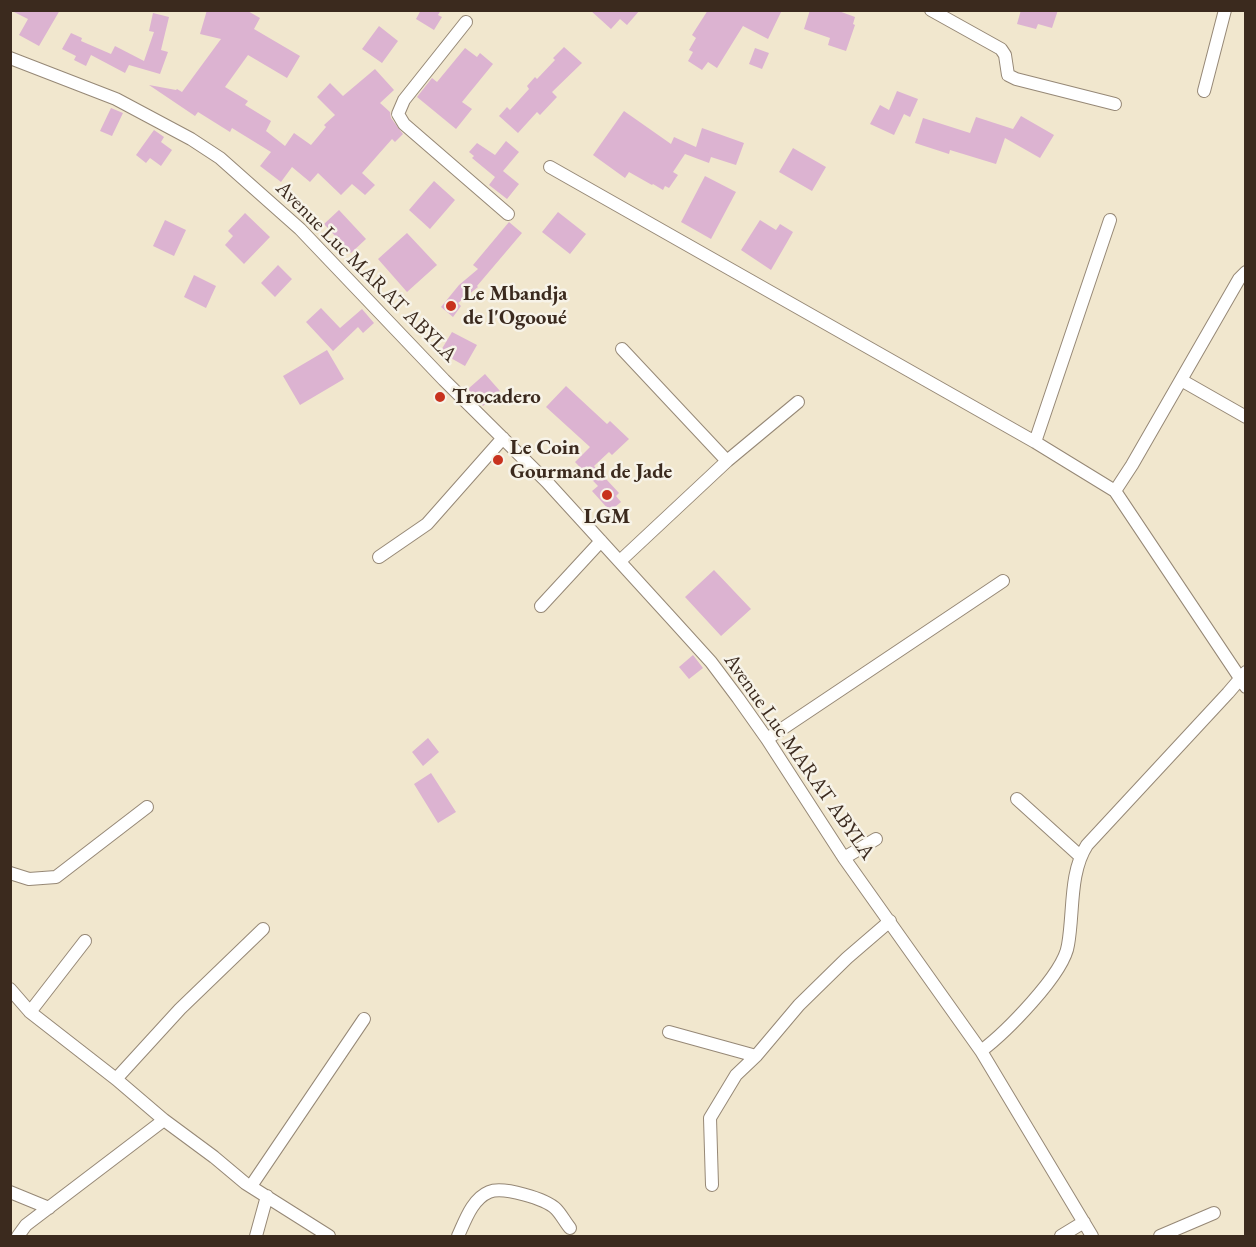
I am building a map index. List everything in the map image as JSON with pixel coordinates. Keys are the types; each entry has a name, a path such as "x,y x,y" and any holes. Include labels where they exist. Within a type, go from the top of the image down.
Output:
{"street":[{"path":"931,10 1000,49 1005,55 1008,75 1016,80 1115,104"},
{"path":"1204,91 1225,10"},
{"path":"466,22 404,100 398,114 404,124 508,214"},
{"name":"Avenue Luc MARAT ABYLA","path":"10,58 116,99 181,133 246,179 300,229 444,380 547,482 620,561 711,662 767,739 844,858 981,1051 1092,1236"},
{"path":"550,166 1035,442 1115,491 1244,680 1087,845 1080,856 1068,947 1062,962 1013,1024 981,1051"},
{"path":"1035,442 1110,220"},
{"path":"1115,491 1245,272"},
{"path":"622,349 727,461"},
{"path":"1181,380 1245,417"},
{"path":"620,561 727,461 798,402"},
{"path":"379,557 427,524 503,438"},
{"path":"541,606 601,541"},
{"path":"767,739 1003,581"},
{"path":"1017,799 1080,856"},
{"path":"10,873 29,879 56,877 147,807"},
{"path":"844,858 876,839"},
{"path":"712,1185 710,1118 736,1075 756,1056 799,1005 847,958 890,921"},
{"path":"116,1079 180,1009 263,929"},
{"path":"30,1012 85,940"},
{"path":"10,989 30,1012 116,1079 164,1120 251,1186 329,1236"},
{"path":"251,1186 364,1019"},
{"path":"669,1032 756,1056"},
{"path":"18,1236 26,1225 164,1120"},
{"path":"458,1236 471,1207 490,1191 530,1196 555,1208 570,1228"},
{"path":"10,1192 49,1208"},
{"path":"256,1236 267,1196"},
{"path":"1160,1236 1214,1213"},
{"path":"1061,1236 1084,1222"}],"building":[{"path":"10,10 60,10 39,46 19,35 28,19"},
{"path":"207,10 246,10 260,18 254,29 300,56 287,78 248,55 225,87 248,101 245,105 271,121 266,131 285,146 294,133 311,145 326,127 324,125 335,115 317,97 330,83 343,96 375,69 394,90 380,103 390,112 391,118 403,134 395,142 392,139 362,173 375,185 365,195 352,184 341,195 318,173 310,182 292,167 281,182 260,166 271,152 232,128 230,132 198,112 195,116 149,85 177,89 182,92 221,39 200,34"},
{"path":"421,10 441,10 438,15 442,17 434,30 416,19"},
{"path":"590,10 640,10 627,25 620,19 611,29"},
{"path":"708,10 782,10 768,39 743,26 717,68 708,62 702,70 688,61 693,52 689,50 696,38 692,35"},
{"path":"810,10 836,10 855,17 853,24 855,25 846,51 828,45 830,38 804,29"},
{"path":"1021,10 1058,10 1052,28 1038,24 1036,29 1017,24"},
{"path":"153,13 169,17 161,50 168,52 160,74 129,65 125,73 91,55 86,66 74,60 76,56 62,49 71,33 82,38 81,41 111,54 115,46 144,61 154,32 149,31"},
{"path":"379,26 398,41 382,63 362,49"},
{"path":"564,47 582,63 552,92 557,97 540,115 537,112 518,133 499,116 507,107 510,110 529,89 527,86 535,77 537,79"},
{"path":"465,48 477,57 480,53 493,64 462,102 472,109 456,129 417,97 432,78 437,82"},
{"path":"755,48 769,53 762,69 749,64"},
{"path":"897,91 918,99 910,117 904,114 894,135 870,124 880,105 889,110"},
{"path":"111,108 123,113 112,136 100,131"},
{"path":"624,111 671,144 674,137 696,147 702,128 744,143 736,165 711,157 709,163 685,154 673,172 678,175 669,188 665,186 663,190 629,172 625,178 593,155"},
{"path":"1021,116 1054,135 1040,158 1005,138 996,164 950,150 949,154 915,143 923,118 970,133 976,117 1013,129"},
{"path":"154,130 164,137 161,142 172,150 161,166 150,158 146,163 136,155"},
{"path":"506,141 519,152 503,171 519,184 507,199 489,185 495,177 472,158 474,156 469,152 477,143 495,155"},
{"path":"793,148 826,167 812,191 779,172"},
{"path":"705,176 736,192 711,239 681,222"},
{"path":"434,181 455,200 430,229 409,210"},
{"path":"339,210 366,239 351,253 324,224"},
{"path":"558,212 586,234 570,254 542,232"},
{"path":"245,213 270,237 244,264 225,245 233,236 228,231"},
{"path":"165,220 186,230 174,256 153,246"},
{"path":"760,220 776,230 780,224 793,232 771,270 741,250"},
{"path":"509,222 522,233 478,287 458,303 461,306 453,317 441,307 459,285 478,269 473,265"},
{"path":"407,233 437,265 407,292 378,259"},
{"path":"278,265 292,279 275,297 261,283"},
{"path":"194,275 216,286 206,308 184,297"},
{"path":"321,308 340,328 362,309 374,323 363,333 358,327 333,351 306,322"},
{"path":"452,332 477,345 465,366 440,352"},
{"path":"327,350 344,379 300,405 283,376"},
{"path":"485,374 500,391 483,406 468,389"},
{"path":"566,386 607,424 610,421 629,439 612,455 609,452 594,466 619,493 616,496 621,502 610,511 592,491 598,486 575,462 590,447 546,407"},
{"path":"714,570 751,609 721,636 685,597"},
{"path":"693,655 703,668 689,679 679,667"},
{"path":"428,738 439,752 423,766 412,752"},
{"path":"431,773 456,812 438,823 414,784"}],"place":[{"name":"Le Mbandja de l'Ogooué","path":"451,306"},
{"name":"Trocadero","path":"440,397"},
{"name":"Le Coin Gourmand de Jade","path":"498,460"},
{"name":"LGM","path":"607,495"}]}
